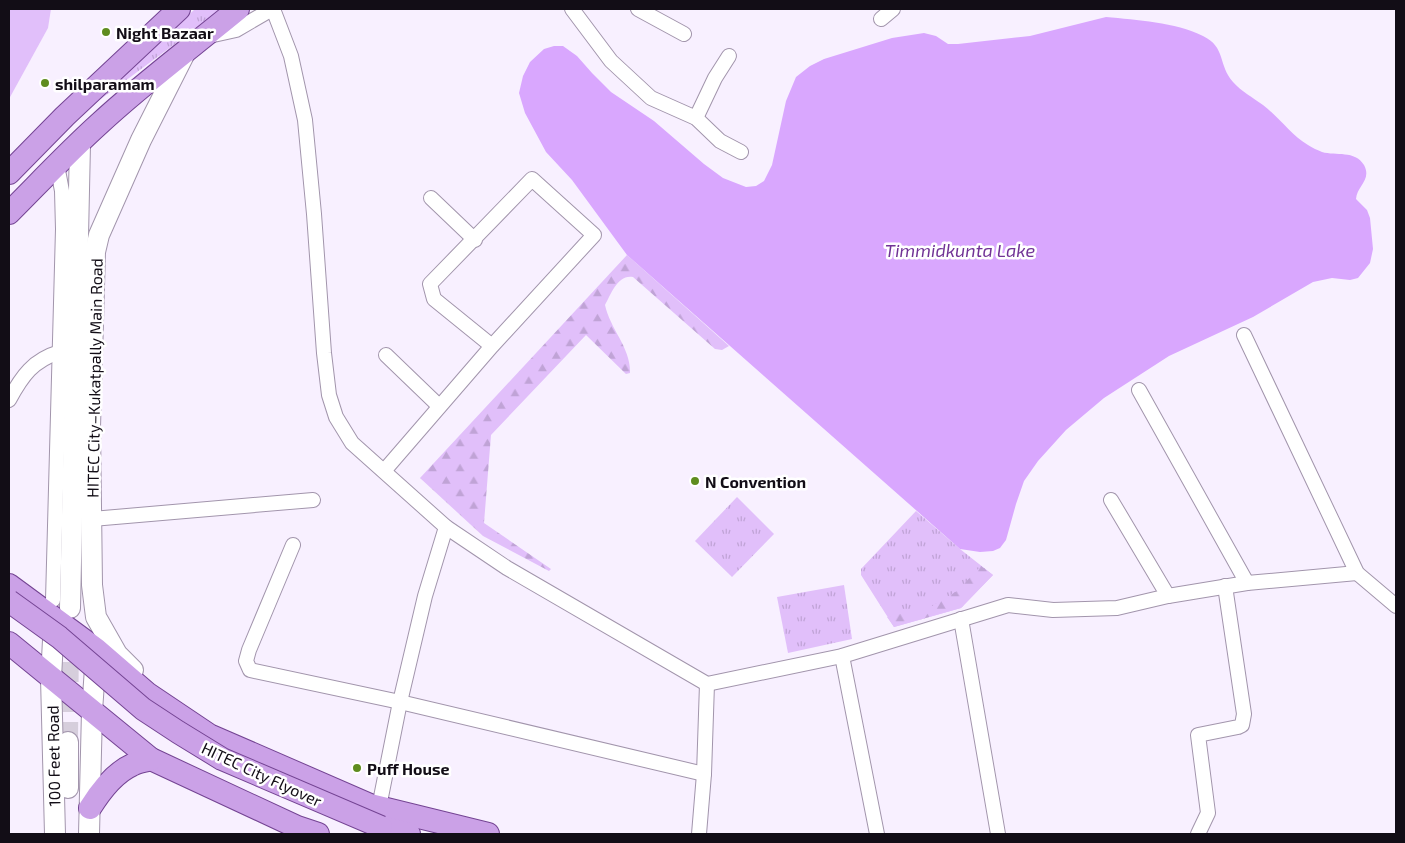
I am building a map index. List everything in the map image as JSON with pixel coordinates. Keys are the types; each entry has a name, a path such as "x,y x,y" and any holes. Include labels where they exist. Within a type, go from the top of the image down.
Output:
{"main road":[{"path":"9,173 65,116 179,9"},
{"path":"9,213 98,124 238,9"},
{"name":"HITEC City–Kukatpally Main Road","path":"163,705 158,695 117,654 96,617 92,585 90,428 95,252 99,235 141,140 197,42"},
{"name":"100 Feet Road","path":"55,834 51,678 53,640 60,609 80,144"},
{"name":"HITEC City–Kukatpally Main Road","path":"9,585 60,609 96,649 163,705 209,735 370,805 488,834"},
{"name":"HITEC City Flyover","path":"9,601 59,637 143,709 222,759 381,827 408,834"},
{"name":"HITEC City Flyover","path":"9,618 80,671 144,725 194,759 363,834"},
{"path":"9,643 151,759 297,827 318,834"},
{"path":"89,834 92,711 96,649"},
{"path":"68,742 68,834"},
{"path":"90,808 98,793 117,775 132,765 151,759"}],"street":[{"path":"197,42 236,30 273,9 291,56 305,120 329,395 336,417 352,443 446,527 507,568 707,684 842,656 1008,605 1053,610 1117,608 1168,596 1225,586 1357,573"},
{"path":"572,9 611,61 651,98 696,118 720,141 741,152"},
{"path":"638,9 684,34"},
{"path":"882,19 893,9"},
{"path":"696,118 714,78 729,56"},
{"path":"57,165 62,191 63,229 60,352 60,609"},
{"path":"384,471 492,346 594,235 532,179 475,240 430,284 434,299 492,346"},
{"path":"431,198 475,240"},
{"path":"1244,335 1357,573 1396,606"},
{"path":"9,400 13,380 45,356 60,352"},
{"path":"386,356 440,406"},
{"path":"1138,390 1247,583"},
{"path":"92,519 313,500"},
{"path":"1111,500 1168,596"},
{"path":"379,807 400,702 425,596 446,527"},
{"path":"293,545 248,650 246,661 250,670 400,702 704,774"},
{"path":"1199,834 1208,812 1198,735 1238,728 1242,725 1244,714 1225,586"},
{"path":"961,619 998,834"},
{"path":"842,656 877,834"},
{"path":"699,834 704,774 707,684"}],"green space":[{"name":"shilparamam","path":"9,9 51,9 48,28 9,99"},
{"path":"195,9 222,9 94,104"},
{"path":"627,255 729,346 722,350 715,349 633,277 628,277 619,282 605,305 627,355 630,373 626,374 586,335 491,435 484,523 551,569 549,571 483,536 420,478"},
{"path":"737,497 774,534 732,577 695,541"},
{"path":"916,511 993,575 961,608 894,627 861,575 861,569"},
{"path":"981,566 993,575 961,608 894,627 887,617 932,606 957,591"},
{"path":"844,585 852,639 788,653 777,597"}],"water":[{"name":"Timmidkunta Lake","path":"1106,17 1168,25 1203,36 1210,40 1219,51 1228,76 1233,82 1269,110 1302,141 1322,152 1350,155 1360,160 1366,170 1366,175 1356,199 1367,210 1370,218 1373,249 1370,263 1358,278 1350,280 1332,278 1313,282 1253,317 1169,356 1104,398 1066,430 1038,461 1024,481 1006,540 1000,548 993,551 980,552 960,549 627,255 572,180 546,152 525,113 519,93 523,76 530,62 544,49 563,46 577,56 611,92 654,121 723,178 746,187 756,186 764,181 772,165 786,101 796,77 810,66 824,59 892,38 924,33 936,36 948,44 958,44 1030,36"}],"tunnel":[{"path":"68,742 69,635"}],"place":[{"name":"Night Bazaar","path":"106,32"},
{"name":"shilparamam","path":"45,83"},
{"name":"N Convention","path":"695,481"},
{"name":"Puff House","path":"357,768"}]}
